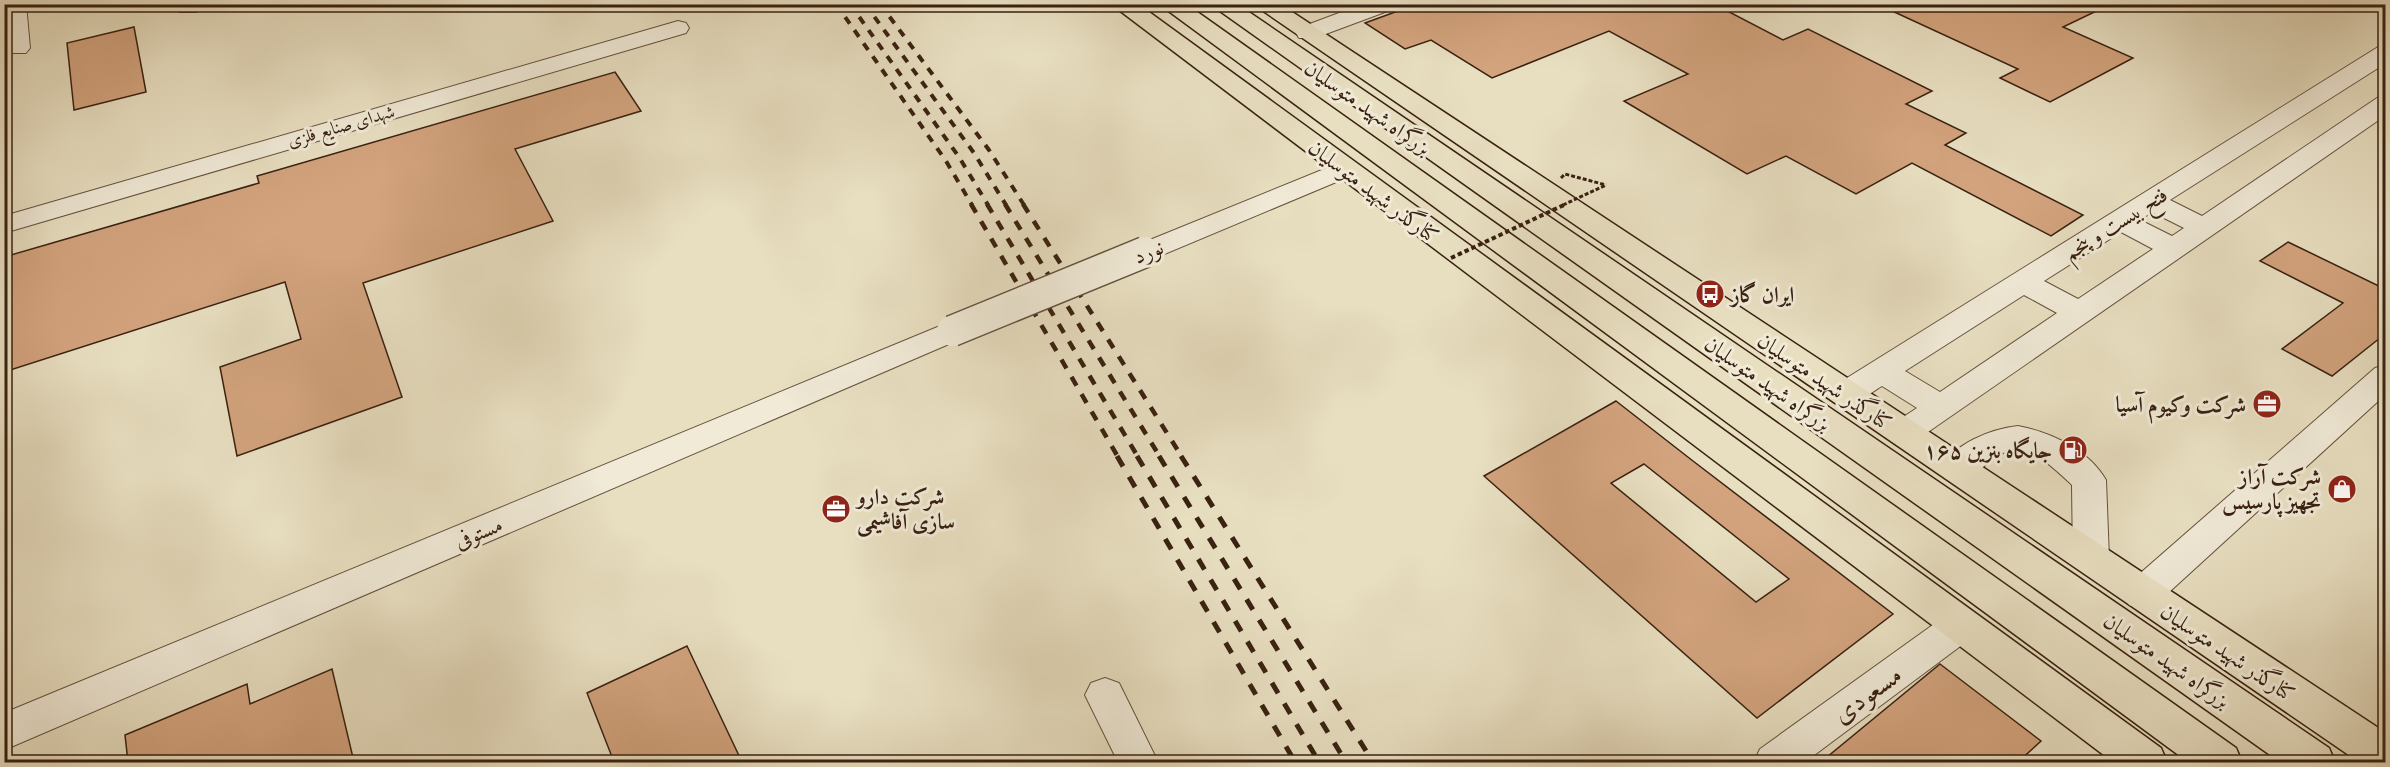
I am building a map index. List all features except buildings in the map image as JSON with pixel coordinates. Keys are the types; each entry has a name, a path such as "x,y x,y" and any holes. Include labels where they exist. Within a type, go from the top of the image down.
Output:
{"main road":[{"name":"کنارگذر شهید متوسلیان","path":"1122,4 2146,762"},
{"name":"بزرگراه شهید متوسلیان","path":"1170,4 2221,762"},
{"name":"بزرگراه شهید متوسلیان","path":"1221,4 2314,762"},
{"name":"کنارگذر شهید متوسلیان","path":"1264,4 2385,757"}],"street":[{"path":"15,4 18,48"},
{"path":"1307,33 1385,4"},
{"name":"شهدای صنایع فلزی","path":"4,225 678,28"},
{"name":"فتح بیست و پنجم","path":"1845,394 2385,52"},
{"path":"2322,92 2379,108"},
{"path":"1903,433 2379,108"},
{"path":"2288,115 2338,136"},
{"name":"نورد","path":"952,331 1344,169"},
{"path":"2150,201 2205,228"},
{"path":"2118,220 2174,248"},
{"path":"2021,281 2080,314"},
{"name":"مستوفی","path":"4,732 952,331"},
{"path":"1883,372 1941,408"},
{"path":"2142,594 2385,376"},
{"path":"1957,469 1993,444 2014,438 2040,442 2089,480 2091,559"},
{"name":"مسعودی","path":"1774,762 1961,625"},
{"path":"1105,695 1138,762"}],"path":[{"path":"1451,258 1606,185 1565,174"}],"railway":[{"path":"836,4 946,161 972,205"},
{"path":"850,4 959,157 988,205"},
{"path":"865,4 974,153 1006,205"},
{"path":"880,4 989,150 1024,205"},
{"path":"971,204 1118,457"},
{"path":"987,204 1138,457"},
{"path":"1005,204 1160,457"},
{"path":"1023,204 1182,457"},
{"path":"1117,456 1295,762"},
{"path":"1137,456 1319,762"},
{"path":"1159,456 1346,762"},
{"path":"1181,456 1373,762"}],"place":[{"name":"ایران گاز","path":"1710,294"},
{"name":"شرکت وکیوم آسیا","path":"2267,404"},
{"name":"جایگاه بنزین ۱۶۵","path":"2073,450"},
{"name":"شرکت آراز تجهیز پارسیس","path":"2342,489"},
{"name":"شرکت دارو سازی آفاشیمی","path":"836,509"}]}
